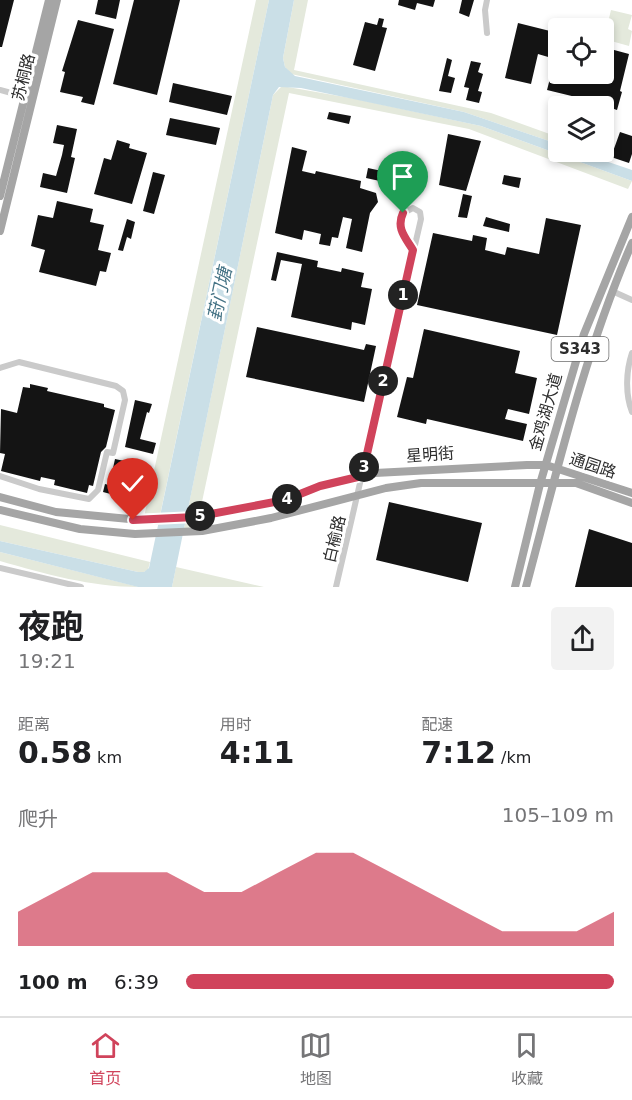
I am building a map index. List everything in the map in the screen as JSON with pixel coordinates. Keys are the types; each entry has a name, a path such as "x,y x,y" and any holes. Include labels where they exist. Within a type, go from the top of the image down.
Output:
{"main road":[{"name":"苏桐路","path":"0,231 49,0"},
{"name":"苏桐路","path":"0,196 57,0"},
{"name":"金鸡湖大道","path":"515,587 540,484 584,334 632,218"},
{"name":"金鸡湖大道","path":"526,587 591,348 632,243"},
{"name":"通园路","path":"546,465 632,493"},
{"name":"星明街","path":"0,497 56,512 150,521 195,517 285,500 320,486 375,473 436,468 546,465"},
{"name":"星明街","path":"0,510 80,529 148,533 192,531 271,518 386,488 421,483 540,484"},
{"name":"通园路","path":"540,484 576,483 632,503"}],"street":[{"path":"487,33 485,10 488,0"},
{"path":"0,90 29,98"},
{"name":"白榆路","path":"336,587 421,215 419,210 413,208 403,213 400,223 401,231 413,250"},
{"path":"612,291 632,300"},
{"path":"632,352 627,385 628,403 632,412"},
{"path":"0,368 19,362 116,386 123,391 125,400 113,453 107,452 98,490 89,499 39,489 0,476"},
{"path":"0,568 38,579 42,577 81,587"},
{"path":"36,587 38,579"}],"shaded area":[{"path":"256,0 269,0 159,520 144,517"},
{"path":"294,0 308,0 294,70 491,113 548,133 548,141 464,112 291,74 285,67 283,58"},
{"path":"611,10 632,15 628,29 632,31 629,46 614,42 614,18 609,18"},
{"path":"282,86 356,99 481,126 548,150 548,159 469,129 289,93 196,530 184,528 273,95"},
{"path":"556,162 580,162 632,181 628,189"},
{"path":"0,525 150,562 148,570 138,572 0,541"},
{"path":"0,552 138,587 103,585 51,575 0,561"},
{"path":"176,567 264,587 172,587"}],"water":[{"name":"葑门塘","path":"269,0 294,0 283,58 285,67 295,76 464,112 548,141 548,150 481,126 301,88 279,87 273,95 172,587 138,587 0,552 0,541 138,572 144,572 149,568"},
{"path":"580,162 608,162 632,170 632,181"}],"building":[{"path":"0,0 14,0 2,47 0,47"},
{"path":"98,0 120,0 116,19 95,14"},
{"path":"134,0 180,0 157,95 113,84"},
{"path":"399,0 435,0 433,7 417,3 415,10 398,5"},
{"path":"462,0 474,0 469,17 459,13"},
{"path":"379,18 384,19 382,27 387,28 375,71 353,65 365,22 377,25"},
{"path":"78,20 114,29 94,105 81,102 83,97 60,92 65,72 62,71"},
{"path":"518,23 548,30 548,57 538,54 531,84 505,78"},
{"path":"614,50 629,54 617,110 614,109 614,96 572,96 547,90 549,84 614,84"},
{"path":"447,58 452,60 448,76 455,78 451,93 439,91"},
{"path":"471,61 481,63 478,72 483,74 478,91 482,92 479,103 466,100 469,88 464,87"},
{"path":"173,83 232,96 227,115 169,102"},
{"path":"329,112 351,116 349,124 327,119"},
{"path":"170,118 220,128 216,145 166,135"},
{"path":"57,125 77,129 71,157 75,158 67,193 40,187 43,173 56,176 62,155 64,145 53,143"},
{"path":"620,132 632,136 632,154 629,163 614,158 614,149"},
{"path":"448,134 481,141 466,191 439,185"},
{"path":"117,140 130,144 129,148 147,153 132,204 94,194 104,158 111,160"},
{"path":"292,147 307,151 302,171 315,174 316,171 361,181 360,188 376,193 378,202 370,213 362,252 346,248 352,219 343,217 338,238 332,237 330,246 319,244 321,234 304,230 302,240 275,233"},
{"path":"368,168 391,173 389,183 366,178"},
{"path":"153,172 165,175 154,214 143,211"},
{"path":"504,175 521,178 519,188 502,184"},
{"path":"463,194 472,196 467,218 458,217"},
{"path":"57,201 93,209 90,222 104,225 98,250 111,253 106,272 100,271 96,286 39,272 45,250 31,246 38,215 53,218"},
{"path":"486,217 510,224 509,232 483,226"},
{"path":"546,218 581,225 557,335 417,305 433,233 472,241 473,235 487,238 485,250 505,255 507,247 539,254"},
{"path":"127,219 135,222 131,239 127,237 123,251 118,250"},
{"path":"277,252 318,261 317,267 341,272 342,268 364,273 361,287 372,289 365,325 352,322 351,330 291,317 302,264 281,260 276,281 271,280"},
{"path":"257,327 364,350 366,344 376,346 364,402 246,377"},
{"path":"424,329 520,351 515,373 537,378 529,414 508,409 505,419 527,424 523,441 427,419 426,424 397,417 407,377 413,378"},
{"path":"30,384 48,388 47,391 104,404 104,407 115,410 93,486 89,485 87,493 54,485 55,480 41,477 40,481 1,471 5,454 0,453 1,409 17,413 23,387 30,388"},
{"path":"135,400 152,404 149,413 147,412 140,439 156,443 153,454 125,447"},
{"path":"115,459 152,467 149,481 112,473"},
{"path":"105,484 143,494 141,502 103,492"},
{"path":"389,502 482,523 468,582 376,560"},
{"path":"589,529 632,543 632,587 575,587"}],"route":[{"path":"133,520 150,521 195,517 285,500 320,486 362,476 413,250 401,231 400,223 403,213"}]}
